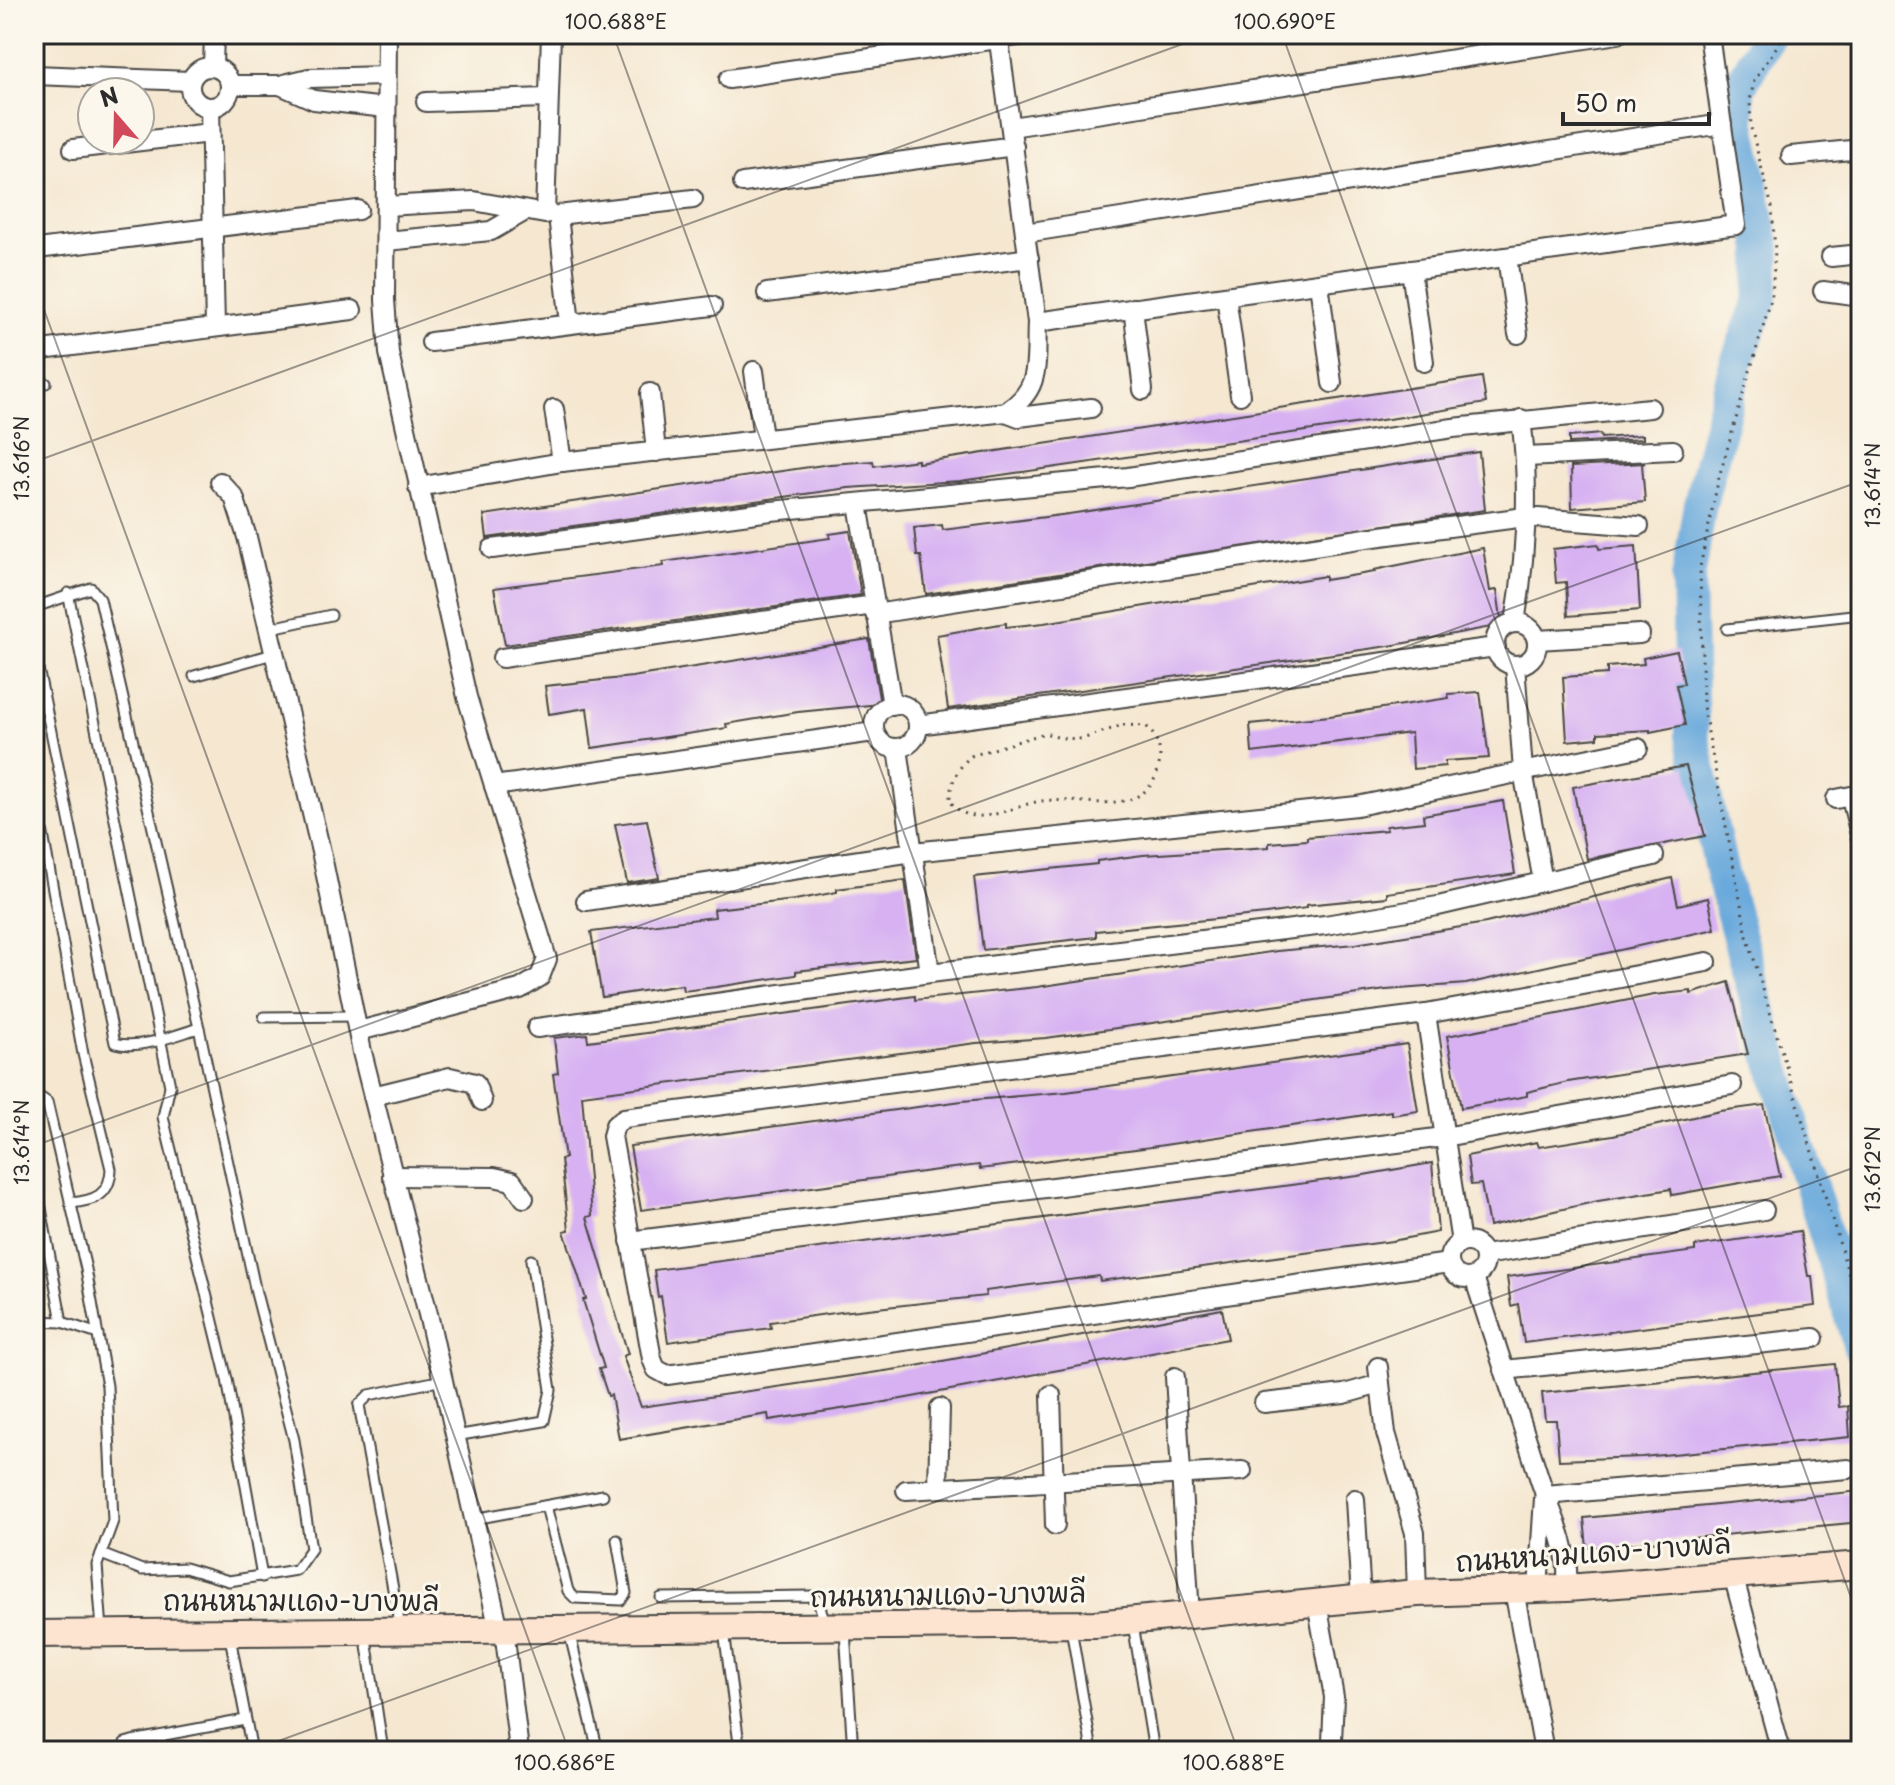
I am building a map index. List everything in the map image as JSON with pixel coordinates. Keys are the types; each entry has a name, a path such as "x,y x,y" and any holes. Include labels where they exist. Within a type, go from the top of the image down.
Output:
{"main road":[{"name":"ถนนหนามแดง-บางพลี","path":"34,1634 1071,1624 1133,1621 1417,1593 1567,1588 1861,1565"}],"street":[{"path":"213,66 214,34"},
{"path":"357,1023 520,989 540,977 547,959 448,625 389,353 387,34"},
{"path":"551,34 548,98 552,215 570,324"},
{"path":"729,79 1032,34"},
{"path":"1011,127 1618,34"},
{"path":"1037,322 1736,225 1709,34"},
{"path":"1849,35 1856,34"},
{"path":"999,37 1037,322 1031,391 1006,412"},
{"path":"213,66 225,73 230,85 225,100 210,107 196,102 189,88 190,81 195,72 213,66"},
{"path":"34,75 190,81"},
{"path":"230,85 280,85 309,78 386,76"},
{"path":"280,85 314,100 386,108"},
{"path":"426,102 548,98"},
{"path":"210,107 215,327"},
{"path":"1025,233 1722,124"},
{"path":"73,149 210,133"},
{"path":"743,183 1014,146"},
{"path":"1791,156 1861,149"},
{"path":"386,206 474,201 522,213 552,215 693,199"},
{"path":"37,249 358,210"},
{"path":"386,241 491,231 522,213"},
{"path":"1831,257 1861,254"},
{"path":"1507,257 1518,334"},
{"path":"767,293 1029,258"},
{"path":"1411,270 1424,362"},
{"path":"1319,283 1332,383"},
{"path":"1823,291 1861,296"},
{"path":"1226,296 1240,395"},
{"path":"431,342 712,306"},
{"path":"1133,308 1143,390"},
{"path":"34,351 352,310"},
{"path":"754,371 763,438"},
{"path":"650,393 656,452"},
{"path":"418,487 562,462 763,438 1006,412 1019,417 1091,408"},
{"path":"492,549 771,511 1128,477 1521,419 1650,408"},
{"path":"554,409 562,462"},
{"path":"1515,623 1523,575 1525,517 1526,457 1521,419"},
{"path":"1526,457 1673,450"},
{"path":"220,482 234,497 247,537 322,856 373,1096 502,1630 518,1742 512,1751"},
{"path":"858,504 892,705"},
{"path":"502,658 874,610 1525,517 1639,526"},
{"path":"1496,647 1503,629 1515,623 1527,626 1537,640"},
{"path":"1537,640 1640,634"},
{"path":"1496,647 1505,661 1515,665 1532,658 1537,640"},
{"path":"918,725 1496,647"},
{"path":"1515,665 1523,771 1543,882"},
{"path":"892,705 912,711 918,725 911,742 898,748 884,745 874,732 877,714 892,705"},
{"path":"494,786 874,732"},
{"path":"898,748 930,973"},
{"path":"586,901 913,852 1357,806 1638,748"},
{"path":"537,1028 930,973 1325,925 1438,906 1654,856"},
{"path":"1449,1263 667,1375 656,1369 652,1359 612,1136 615,1125 624,1118 1426,1014 1707,962"},
{"path":"1426,1014 1461,1243"},
{"path":"373,1096 450,1077 475,1083 482,1101"},
{"path":"630,1241 1444,1137 1732,1085"},
{"path":"392,1176 494,1177 512,1181 524,1198"},
{"path":"1485,1255 1764,1210"},
{"path":"1461,1243 1473,1243 1485,1255 1485,1266 1474,1277 1458,1276 1449,1263 1450,1253 1461,1243"},
{"path":"1474,1277 1545,1495 1563,1534 1569,1565 1567,1588"},
{"path":"1504,1370 1814,1338"},
{"path":"1264,1403 1344,1394 1379,1376 1386,1433 1415,1533 1417,1593"},
{"path":"1175,1377 1190,1615"},
{"path":"1051,1395 1055,1525"},
{"path":"938,1488 940,1408"},
{"path":"1545,1495 1848,1469"},
{"path":"906,1490 1242,1471"},
{"path":"1544,1751 1526,1590 1545,1495"},
{"path":"1355,1499 1361,1599"},
{"path":"1733,1575 1781,1751"},
{"path":"1317,1603 1334,1697 1332,1741"}],"lane":[{"path":"34,383 46,383"},
{"path":"34,614 38,606 68,593 91,588 100,599 199,1028 256,1293 294,1440 311,1549 296,1570 229,1581 185,1568 142,1570 101,1554"},
{"path":"68,593 170,1086 163,1117 227,1379 262,1577"},
{"path":"1727,629 1861,614"},
{"path":"267,629 331,615"},
{"path":"34,649 115,1043 124,1046 199,1028"},
{"path":"194,676 273,654"},
{"path":"34,785 83,1054 111,1169 110,1184 104,1193 70,1203"},
{"path":"1848,797 1861,857"},
{"path":"264,1017 357,1023"},
{"path":"34,1093 47,1102 107,1386 113,1521 97,1565 102,1633"},
{"path":"34,1170 62,1322"},
{"path":"455,1436 544,1421 551,1390 531,1260"},
{"path":"34,1321 62,1322 98,1334"},
{"path":"401,1631 359,1405 369,1395 443,1380"},
{"path":"474,1519 603,1495"},
{"path":"546,1506 568,1591 575,1598 621,1600 626,1593 617,1540"},
{"path":"661,1598 812,1596 836,1626 853,1751"},
{"path":"1133,1621 1154,1751"},
{"path":"1071,1624 1092,1751"},
{"path":"724,1628 740,1751"},
{"path":"365,1631 383,1751"},
{"path":"569,1631 598,1751"},
{"path":"229,1632 252,1751"},
{"path":"125,1751 125,1743 245,1720"},
{"path":"160,1736 163,1751"}],"path":[{"path":"1785,34 1754,81 1750,101 1751,128 1772,207 1775,251 1772,296 1719,477 1700,567 1703,706 1747,936 1861,1315"},
{"path":"1123,725 1146,726 1154,734 1161,753 1156,775 1149,785 1136,795 1113,805 1040,801 985,817 964,813 950,801 950,790 962,763 971,756 1045,733 1082,739 1123,725"}],"building":[{"path":"1482,377 1486,403 1402,417 960,481 848,488 487,538 484,515 830,464 873,461 874,466 918,460 918,463"},
{"path":"1600,434 1601,438 1643,435 1643,439 1569,443 1569,437"},
{"path":"1479,452 1485,510 926,594 921,556 917,556 914,528 942,525 943,530 1069,514"},
{"path":"1645,463 1642,464 1645,502 1572,508 1571,467"},
{"path":"850,531 861,595 505,645 494,588 664,566 663,562 830,538 829,534"},
{"path":"1598,544 1599,549 1636,546 1640,610 1568,616 1566,582 1556,583 1553,549"},
{"path":"1483,548 1490,591 1497,590 1502,625 1389,646 948,709 937,635 1006,623 1006,627 1044,623 1325,576 1325,580"},
{"path":"869,639 880,704 798,712 726,724 727,728 592,748 587,708 549,714 545,686 632,677"},
{"path":"1677,651 1684,684 1676,685 1685,725 1650,732 1598,733 1598,738 1567,741 1563,677 1607,674 1607,667 1644,664 1643,658"},
{"path":"1480,692 1489,758 1445,761 1445,766 1413,769 1411,733 1252,753 1250,724 1330,716 1449,698 1448,694"},
{"path":"1686,766 1705,836 1587,859 1573,787"},
{"path":"1503,801 1515,874 1387,893 1387,897 1306,905 1306,908 1266,914 1096,931 1096,937 983,950 974,877 1097,864 1097,861 1143,855 1269,847 1269,843 1307,840 1307,837 1387,830 1386,826 1424,822 1423,815"},
{"path":"647,820 659,878 627,883 615,824"},
{"path":"1672,878 1678,905 1708,898 1715,929 1466,984 1386,990 1046,1038 976,1043 582,1095 592,1216 587,1217 628,1354 623,1356 641,1407 905,1368 1222,1309 1228,1339 874,1404 769,1420 768,1414 619,1439 611,1395 608,1396 599,1369 604,1368 583,1300 586,1299 564,1231 569,1230 561,1159 565,1158 553,1074 558,1073 554,1038 587,1034 588,1041 915,996 915,1000 1037,987 1277,951 1355,944 1486,923"},
{"path":"905,880 916,958 796,971 796,975 716,987 683,991 682,985 602,997 591,932 715,917 714,909 795,900 837,892 837,889"},
{"path":"1729,982 1748,1054 1568,1082 1527,1092 1527,1096 1461,1108 1447,1036 1654,995 1691,991 1691,994"},
{"path":"1407,1044 1418,1111 1392,1115 1392,1111 1151,1147 980,1169 979,1165 945,1169 641,1210 630,1146 962,1101 1066,1092"},
{"path":"1764,1105 1780,1176 1672,1195 1671,1189 1598,1201 1489,1226 1481,1184 1471,1185 1467,1156 1537,1142 1539,1147 1613,1135 1720,1111"},
{"path":"1432,1163 1438,1232 1392,1241 1100,1281 1099,1276 985,1291 986,1296 770,1322 771,1328 668,1342 661,1296 658,1297 654,1270 1358,1176"},
{"path":"1800,1231 1808,1276 1812,1276 1815,1306 1524,1343 1518,1304 1511,1306 1507,1277 1695,1251 1695,1246"},
{"path":"1835,1364 1839,1407 1848,1406 1850,1437 1642,1457 1559,1460 1556,1420 1545,1420 1542,1393"},
{"path":"1861,1491 1861,1522 1587,1548 1584,1518"}],"waterway":[{"path":"1769,34 1738,89 1738,119 1764,249 1761,299 1736,364 1700,504 1688,579 1692,735 1722,874 1775,1069 1861,1349"}]}
